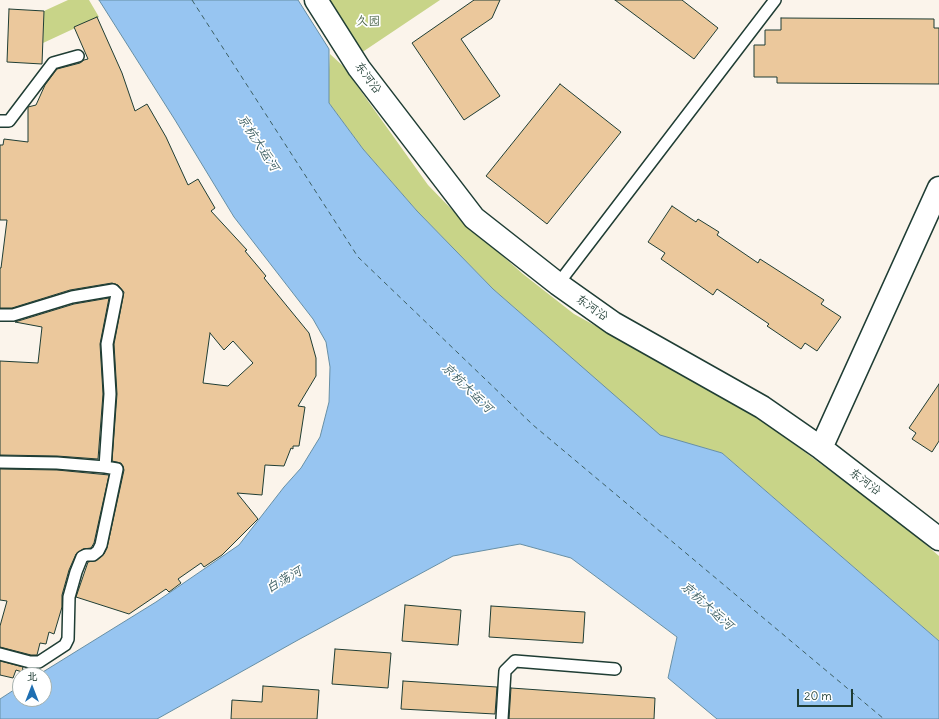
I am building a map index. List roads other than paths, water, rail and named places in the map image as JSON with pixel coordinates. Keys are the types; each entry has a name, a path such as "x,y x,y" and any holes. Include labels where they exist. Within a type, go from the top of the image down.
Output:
{"street":[{"name":"东河沿","path":"316,0 359,68 474,218 558,284 612,323 762,407 821,448 939,540"},
{"path":"821,448 939,188"}],"lane":[{"path":"558,284 775,0"},
{"path":"0,121 9,121 53,63 78,56"},
{"path":"0,315 13,316 72,297 113,290 117,294 106,344 110,394 105,467"},
{"path":"0,462 57,463 118,469 98,552 93,555 86,555 82,557 76,572 69,597 68,639 65,645 39,662 30,662 0,654"},
{"path":"502,719 505,671 515,661 616,669"}],"water":[{"path":"99,0 298,0 329,49 329,103 363,149 417,211 493,289 660,435 722,453 939,641 939,719 717,719 668,678 677,637 571,558 520,544 453,556 157,719 0,719 0,699 12,691 12,707 52,707 51,667 156,602 239,545 284,487 301,468 320,437 329,402 330,367 326,342 313,319 234,217"}],"park label":[{"name":"久园","path":"368,22"}],"water label":[{"name":"京杭大运河","path":"258,143"},
{"name":"京杭大运河","path":"467,388"},
{"name":"白荡河","path":"284,580"},
{"name":"京杭大运河","path":"707,606"}]}
